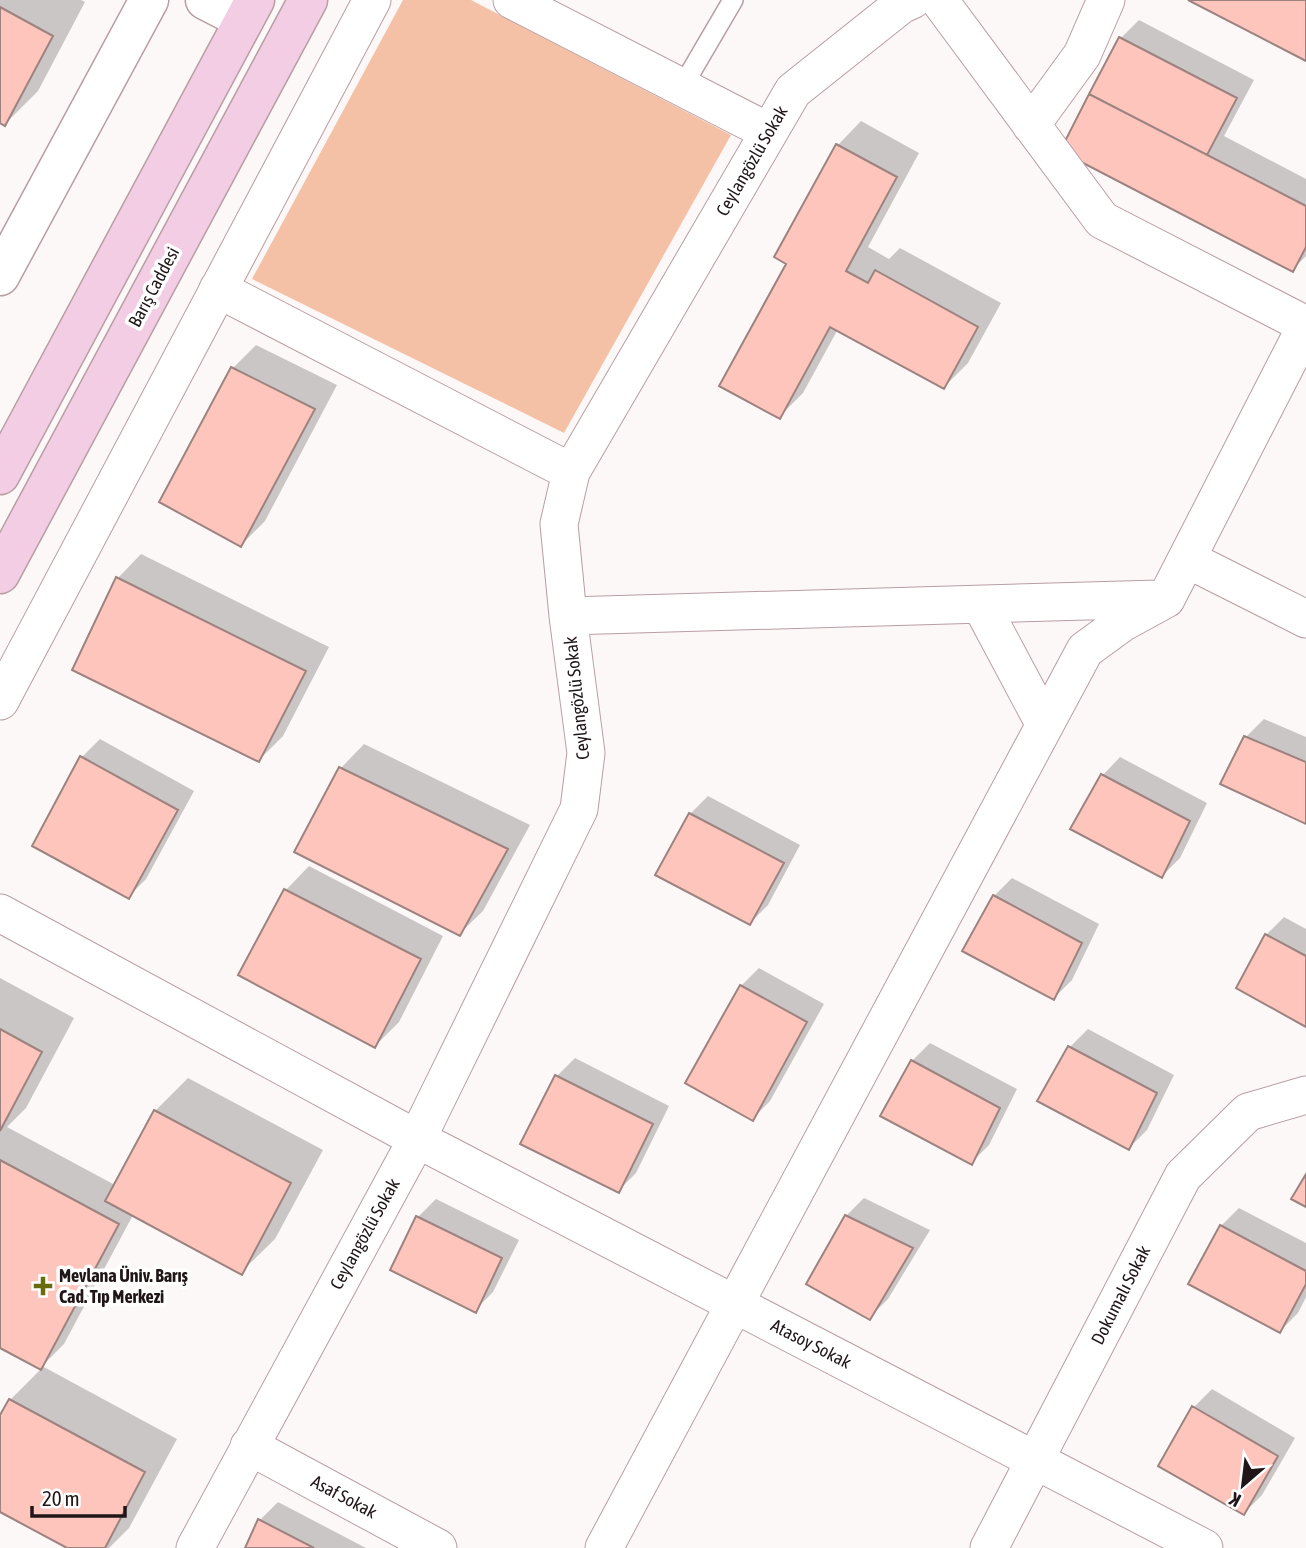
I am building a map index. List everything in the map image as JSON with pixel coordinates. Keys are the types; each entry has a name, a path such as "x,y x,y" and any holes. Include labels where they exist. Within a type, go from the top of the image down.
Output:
{"main road":[{"name":"Barış Caddesi","path":"0,574 309,0"},
{"path":"0,475 250,10"}],"street":[{"path":"0,276 149,0"},
{"path":"205,0 250,10"},
{"path":"0,701 372,0"},
{"path":"512,0 769,132"},
{"name":"Ceylangözlü Sokak","path":"195,1548 417,1139 579,809 586,753 559,524 571,472 793,91 901,5 912,0"},
{"path":"604,1548 1085,650 1122,622 1166,599 1306,326 1102,220 939,0"},
{"path":"1031,125 1082,55 1106,0"},
{"path":"218,289 571,472"},
{"path":"1186,559 1306,619"},
{"path":"568,616 1166,599"},
{"path":"981,604 1045,725"},
{"name":"Atasoy Sokak","path":"0,913 417,1139 1204,1548"},
{"name":"Dokumalı Sokak","path":"989,1548 1183,1175 1248,1112 1306,1095"},
{"name":"Asaf Sokak","path":"249,1447 438,1548"}],"lane":[{"path":"685,89 692,70 733,0"}],"shaded area":[{"path":"403,0 471,0 731,135 564,433 252,279"}],"building":[{"path":"1188,0 1306,0 1306,61"},
{"path":"0,7 53,36 5,126 0,123"},
{"path":"1119,37 1237,98 1207,155 1089,94"},
{"path":"1089,94 1306,206 1306,247 1293,272 1060,151"},
{"path":"836,144 897,177 846,271 868,283 875,270 978,327 944,389 830,327 780,419 719,386 786,264 774,257"},
{"path":"231,367 315,409 241,547 159,502"},
{"path":"116,577 306,671 259,762 72,670"},
{"path":"1244,736 1306,762 1306,824 1220,784"},
{"path":"80,756 178,810 129,899 32,846"},
{"path":"339,767 508,849 460,936 294,852"},
{"path":"1101,774 1190,821 1162,878 1070,829"},
{"path":"689,813 784,863 750,925 655,875"},
{"path":"284,889 421,959 375,1048 238,975"},
{"path":"993,895 1082,943 1054,1000 962,951"},
{"path":"1265,934 1306,956 1306,1027 1236,988"},
{"path":"740,985 807,1022 753,1121 685,1083"},
{"path":"0,1029 42,1052 0,1131"},
{"path":"1068,1046 1157,1093 1129,1150 1037,1101"},
{"path":"911,1060 1000,1108 972,1165 880,1116"},
{"path":"555,1075 653,1124 619,1193 520,1144"},
{"path":"154,1110 291,1183 242,1275 105,1201"},
{"name":"Mevlana Üniv. Barış Cad. Tıp Merkezi","path":"0,1160 119,1224 41,1370 0,1348"},
{"path":"1306,1174 1306,1207 1291,1199"},
{"path":"845,1215 913,1248 870,1320 806,1284"},
{"path":"416,1216 502,1258 476,1313 390,1270"},
{"path":"1220,1225 1306,1271 1306,1284 1280,1333 1188,1284"},
{"path":"9,1399 145,1472 105,1548 67,1548 0,1512 0,1415"},
{"path":"1192,1406 1278,1456 1244,1515 1158,1466"},
{"path":"258,1519 314,1548 245,1548"}],"place":[{"name":"Mevlana Üniv. Barış Cad. Tıp Merkezi","path":"43,1286"}]}
